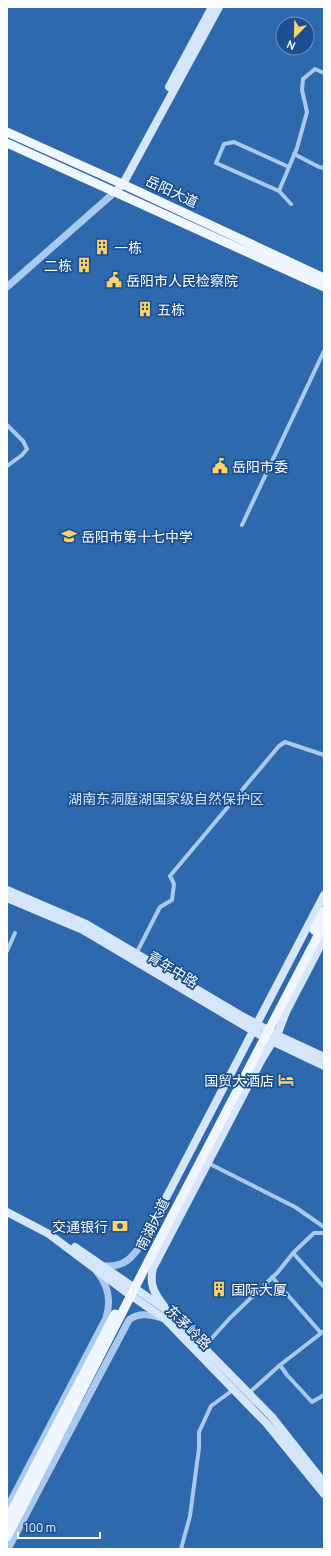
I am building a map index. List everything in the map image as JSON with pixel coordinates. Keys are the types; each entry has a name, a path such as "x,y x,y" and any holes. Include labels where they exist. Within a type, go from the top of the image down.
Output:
{"main road":[{"path":"121,183 212,7"},
{"path":"116,192 219,7"},
{"name":"岳阳大道","path":"7,132 121,183 324,280"},
{"name":"岳阳大道","path":"7,143 116,192 324,280"},
{"name":"青年中路","path":"7,890 86,924 135,957"},
{"path":"143,1242 266,1033 324,895"},
{"name":"青年中路","path":"7,898 83,930 135,957 324,1066"},
{"name":"南湖大道","path":"266,1033 324,911"},
{"name":"南湖大道","path":"7,1537 48,1449 324,924"},
{"path":"166,1315 154,1290 151,1279 153,1268 262,1059 266,1033 286,1012 324,939"},
{"name":"青年中路","path":"266,1033 324,1057"},
{"name":"东茅岭路","path":"7,1208 51,1231 105,1266 131,1290"},
{"name":"东茅岭路","path":"7,1212 49,1234 93,1266 131,1290 166,1315 203,1348 272,1417 324,1483"},
{"name":"东茅岭路","path":"166,1315 267,1424 324,1494"},
{"path":"7,1520 48,1449"}],"street":[{"path":"279,191 294,154 307,112 302,90 303,79 315,69 324,73"},
{"path":"289,167 234,142 224,144 216,163 279,191 291,204"},
{"path":"294,154 318,167 324,168"},
{"path":"7,287 116,192"},
{"path":"242,525 324,351"},
{"path":"7,426 23,441 27,449 22,455 7,466"},
{"path":"135,957 160,907 172,900 174,884 170,876 279,746 285,742 324,754"},
{"path":"7,951 15,933"},
{"path":"208,1163 295,1207 324,1226"},
{"path":"203,1348 230,1318 314,1233 324,1233"},
{"path":"105,1266 115,1267 123,1264 135,1255 143,1242"},
{"path":"293,1253 324,1287"},
{"path":"7,1508 106,1318 109,1308 108,1293 102,1277 93,1266"},
{"path":"248,1394 280,1364 323,1332 272,1277"},
{"path":"8,1549 129,1320 140,1315 166,1315"},
{"path":"280,1364 297,1387 312,1402 324,1394"},
{"path":"181,1549 190,1516 199,1448 199,1432 211,1406 234,1389"}],"green space":[{"name":"湖南东洞庭湖国家级自然保护区","path":"7,7 324,7 324,1549 7,1549"}],"tunnel":[{"path":"15,933 27,907"}],"place":[{"name":"一栋","path":"102,247"},
{"name":"二栋","path":"84,265"},
{"name":"岳阳市人民检察院","path":"114,280"},
{"name":"五栋","path":"145,309"},
{"name":"岳阳市委","path":"220,466"},
{"name":"岳阳市第十七中学","path":"69,536"},
{"name":"国贸大酒店","path":"286,1080"},
{"name":"交通银行","path":"120,1226"},
{"name":"国际大厦","path":"219,1289"}]}
